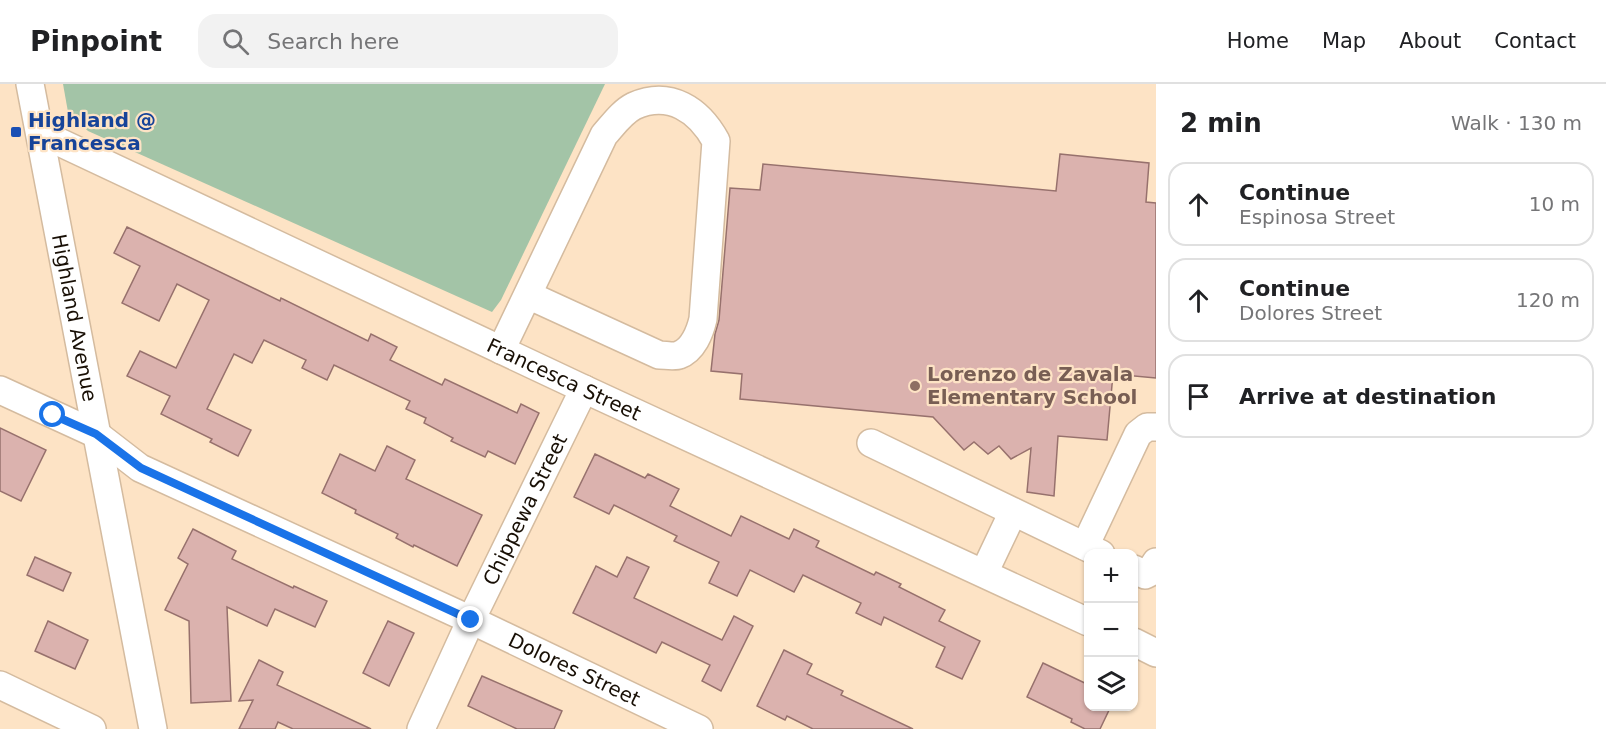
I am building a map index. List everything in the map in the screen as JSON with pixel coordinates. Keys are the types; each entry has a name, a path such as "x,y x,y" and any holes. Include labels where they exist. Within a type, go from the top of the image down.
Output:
{"street":[{"name":"Highland Avenue","path":"30,84 153,729"},
{"path":"501,350 604,135 622,114 634,106 654,101 675,102 691,110 707,125 716,141 703,319 700,332 688,348 678,356 659,355 528,295"},
{"name":"Francesca Street","path":"40,133 584,389 1084,620"},
{"name":"Chippewa Street","path":"421,729 471,620 584,389"},
{"name":"Dolores Street","path":"0,390 96,434 141,468 471,620 699,729"},
{"path":"1093,549 1138,434 1147,427 1156,427"},
{"path":"871,443 1091,549"},
{"path":"984,573 1013,512"},
{"path":"1138,571 1145,575 1149,573 1156,562"},
{"path":"1138,644 1156,653"},
{"path":"0,685 92,729"}],"green space":[{"path":"63,84 605,84 501,300 492,312 88,131 68,112"}],"building":[{"path":"1060,154 1149,163 1146,202 1156,203 1156,378 1113,374 1107,440 1058,436 1054,496 1027,492 1031,448 1011,459 999,446 988,454 974,442 964,450 933,417 740,399 742,374 711,371 719,320 730,188 760,190 763,164 1056,191"},
{"path":"127,227 368,341 371,334 397,347 390,360 442,385 445,379 517,413 521,404 539,413 515,464 488,451 485,457 451,441 453,438 424,423 426,418 406,409 410,401 334,365 327,380 302,368 306,360 264,340 252,363 234,354 207,409 251,430 238,456 210,442 212,439 161,414 170,396 127,376 140,351 176,368 209,300 177,284 159,321 122,303 140,266 114,253"},
{"path":"0,428 46,450 21,501 0,491"},
{"path":"387,446 415,460 406,479 482,515 457,566 396,538 398,534 355,513 356,510 322,493 340,454 375,471"},
{"path":"595,454 645,478 648,474 679,489 670,506 731,536 741,516 789,539 794,529 819,541 816,547 874,575 876,572 901,584 899,587 945,610 939,621 980,641 962,679 936,667 945,647 884,617 881,625 856,613 861,603 803,575 794,592 750,570 737,596 709,583 719,562 674,541 677,536 614,505 609,514 574,497"},
{"path":"193,529 236,551 232,559 293,588 294,586 327,601 315,627 275,609 267,626 227,607 231,701 191,703 189,621 165,610 188,564 178,558"},
{"path":"35,557 71,573 63,591 27,575"},
{"path":"627,557 649,567 634,598 722,640 734,616 753,626 721,691 702,681 710,665 662,642 656,653 573,613 596,566 617,577"},
{"path":"48,621 88,640 75,669 35,651"},
{"path":"388,621 414,633 389,686 363,673"},
{"path":"784,650 812,664 807,674 843,691 841,695 913,729 813,729 787,716 785,720 757,706"},
{"path":"259,660 283,672 277,685 371,729 293,729 278,722 275,729 239,729 253,700 239,701"},
{"path":"1043,663 1084,683 1084,711 1109,711 1100,729 1085,729 1071,722 1072,719 1027,697"},
{"path":"482,676 562,711 554,729 517,729 468,706"}],"place":[{"name":"Highland @ Francesca","path":"16,132"},
{"name":"Lorenzo de Zavala Elementary School","path":"915,386"}],"route":[{"path":"53,415 96,434 141,468 471,620"}]}
